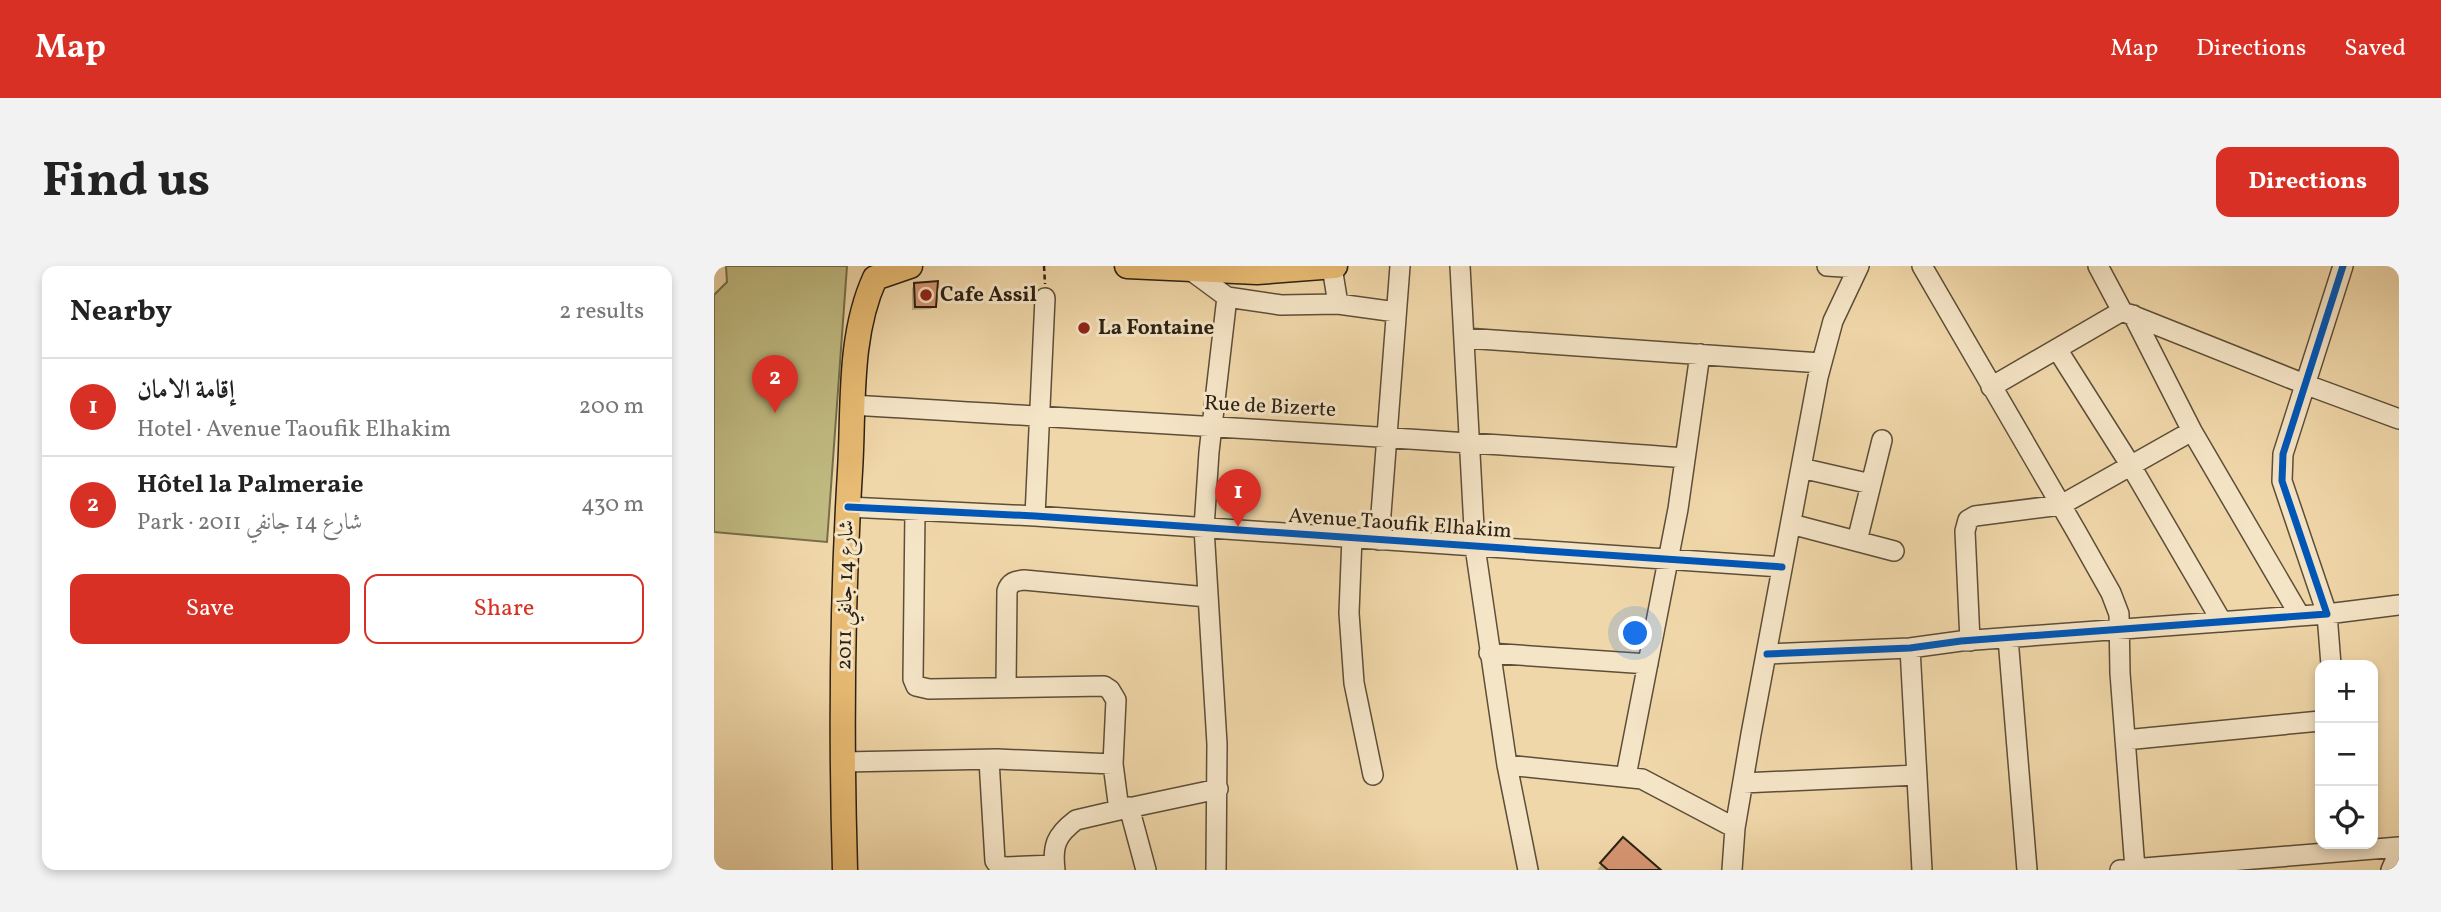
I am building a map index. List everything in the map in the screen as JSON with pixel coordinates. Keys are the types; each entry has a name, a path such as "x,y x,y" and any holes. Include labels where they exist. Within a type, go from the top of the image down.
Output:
{"main road":[{"name":"شارع 14 جانفي 2011","path":"845,870 843,762 848,508 853,405 862,310 873,272 910,266"},
{"path":"1127,266 1257,272 1334,266"}],"street":[{"path":"1334,266 1338,304"},
{"path":"1379,540 1400,266"},
{"path":"1460,266 1475,547 1507,765 1528,870"},
{"path":"1732,870 1735,828 1821,363 1833,321 1858,267 1827,266"},
{"path":"1922,266 2111,593 2119,614 2127,869 2339,849"},
{"path":"2098,266 2300,616"},
{"path":"2331,660 2327,614 2282,481 2284,454 2343,266"},
{"path":"1189,269 1227,297 1282,304 1338,304 1396,313"},
{"path":"1216,870 1218,789 1204,528 1227,297"},
{"path":"1035,516 1045,298"},
{"path":"1991,387 2127,313 2399,419"},
{"path":"1465,338 1821,363"},
{"path":"2057,349 2131,466 2222,622"},
{"path":"1626,776 1668,560 1700,354"},
{"name":"Rue de Bizerte","path":"853,405 1388,436 1685,458"},
{"path":"1970,641 1965,531 1968,520 1975,516 2061,505 2192,431"},
{"path":"1857,541 1882,440"},
{"path":"1801,468 1871,484"},
{"name":"Avenue Taoufik Elhakim","path":"848,508 1035,516 1782,567"},
{"path":"915,511 913,679 916,686 929,689 1092,685 1104,686 1110,690 1116,700 1113,764 1124,808 1146,870"},
{"path":"1791,524 1894,551"},
{"path":"1352,537 1349,613 1354,683 1373,775"},
{"path":"1006,687 1007,591 1009,585 1015,581 1207,597"},
{"path":"1767,654 1910,648 2399,606"},
{"path":"2008,638 2027,870"},
{"path":"1910,648 1922,870"},
{"path":"1489,653 1648,664"},
{"path":"2125,740 2315,721"},
{"path":"843,762 989,760 1113,764"},
{"path":"989,760 995,861 999,866 1006,867 1054,868 1055,843 1076,820 1218,789"},
{"path":"1507,765 1642,779 1735,828"},
{"path":"1743,783 1917,775"},
{"path":"2374,849 2399,850 2391,870"}],"shaded area":[{"path":"726,266 847,266 827,542 714,532 714,295 727,282"}],"building":[{"name":"Cafe Assil","path":"938,281 936,307 915,307 914,283"},
{"path":"1623,837 1661,870 1608,870 1600,863"}],"cycle path":[{"path":"1767,654 1910,648 1961,641 2327,614 2282,481 2283,454 2343,266"},
{"path":"848,507 1035,516 1782,567"}],"place":[{"name":"Cafe Assil","path":"926,295"},
{"name":"La Fontaine","path":"1084,328"},
{"name":"Hôtel la Palmeraie","path":"775,413"},
{"name":"إقامة الامان","path":"1238,527"}]}
